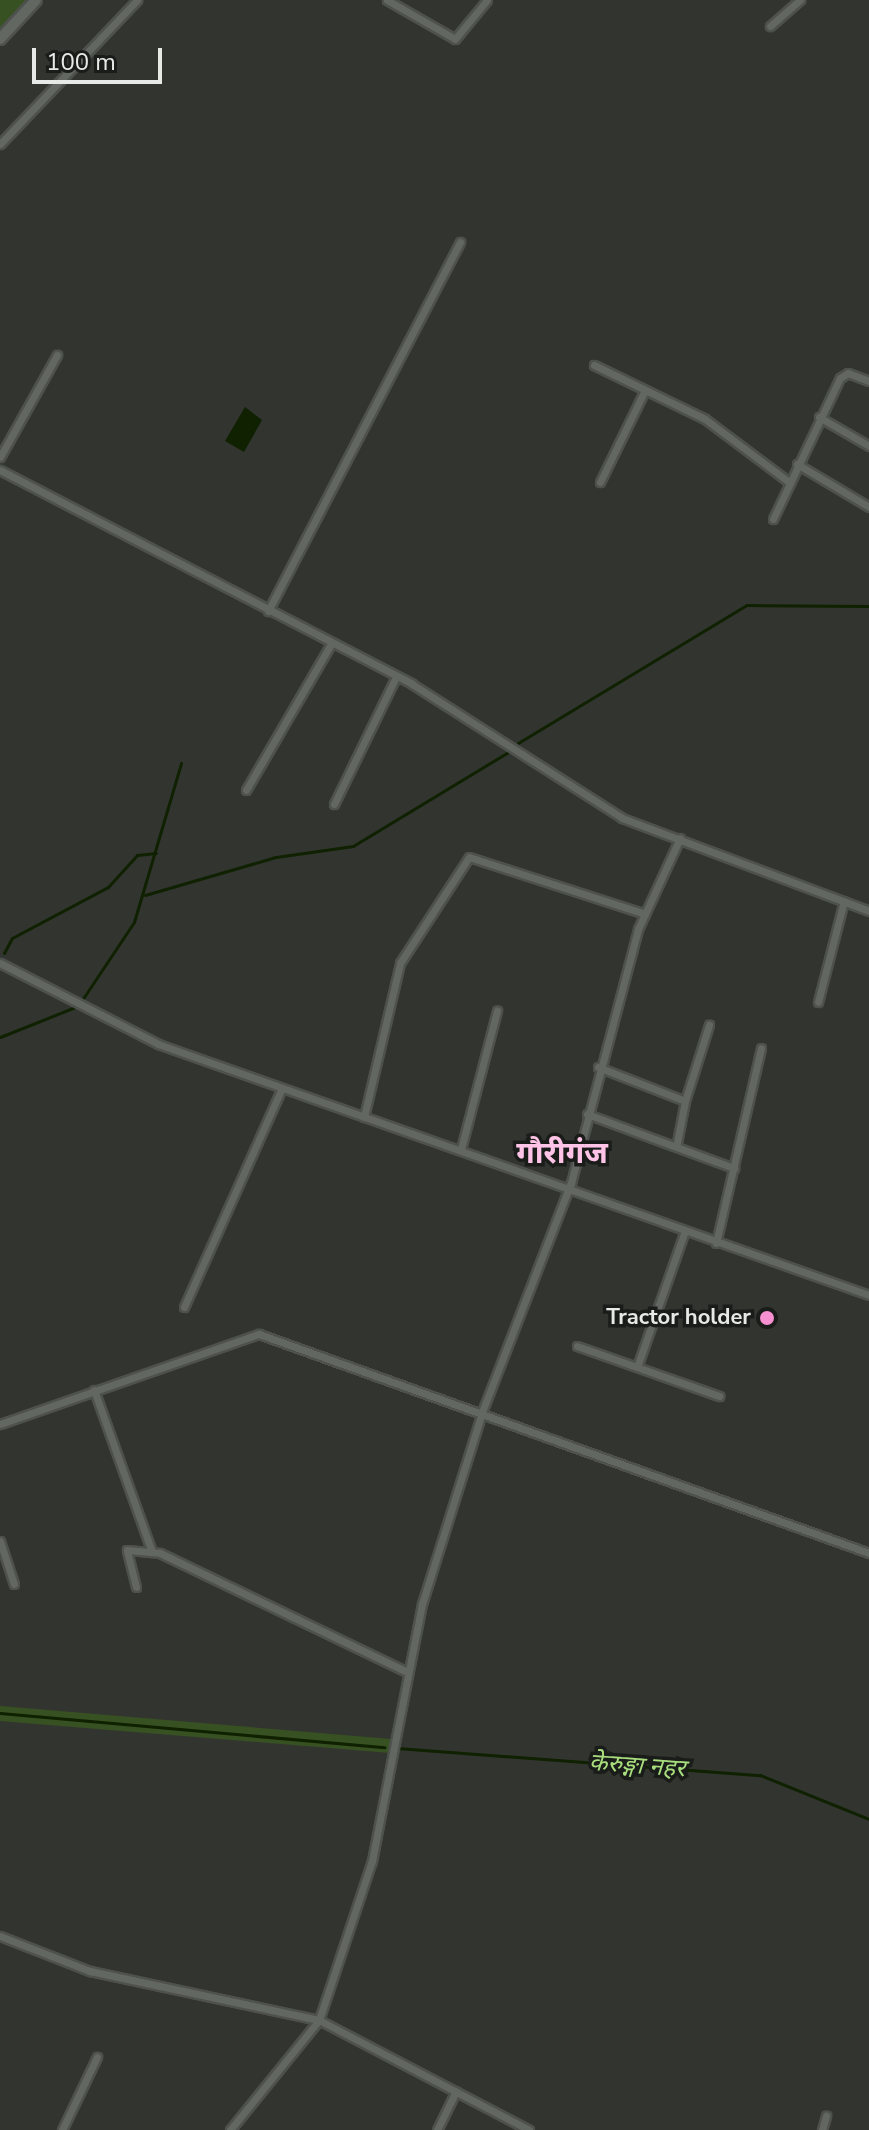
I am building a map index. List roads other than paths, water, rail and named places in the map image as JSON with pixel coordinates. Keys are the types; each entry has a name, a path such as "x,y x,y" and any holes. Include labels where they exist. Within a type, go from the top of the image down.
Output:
{"main road":[{"path":"0,39 36,0"}],"street":[{"path":"0,144 137,0"},
{"path":"387,0 455,39 487,0"},
{"path":"770,26 800,0"},
{"path":"268,611 460,242"},
{"path":"0,457 57,355"},
{"path":"594,365 705,419 789,482"},
{"path":"773,519 819,417 848,373 869,381"},
{"path":"600,482 645,390"},
{"path":"819,417 869,446"},
{"path":"797,464 869,507"},
{"path":"0,470 396,677 622,818 869,911"},
{"path":"246,790 331,644"},
{"path":"334,804 396,677"},
{"path":"230,2130 319,2020 372,1861 405,1671 482,1412 571,1183 598,1067 645,914 680,838"},
{"path":"364,1117 400,963 469,857 645,914"},
{"path":"818,1002 844,901"},
{"path":"0,963 133,1033 364,1117 571,1183 716,1243 869,1295"},
{"path":"461,1149 497,1011"},
{"path":"677,1143 685,1101 709,1025"},
{"path":"716,1243 761,1048"},
{"path":"598,1067 685,1101"},
{"path":"184,1307 282,1088"},
{"path":"587,1114 677,1143 734,1168"},
{"path":"637,1367 685,1231"},
{"path":"0,1424 259,1334 869,1553"},
{"path":"577,1346 719,1396"},
{"path":"94,1390 152,1552"},
{"path":"0,1541 14,1584"},
{"path":"136,1587 127,1550 152,1552 405,1671"},
{"path":"0,1936 90,1971 319,2020 529,2130"},
{"path":"62,2130 97,2057"},
{"path":"437,2130 456,2091"},
{"path":"822,2130 826,2116"}],"waterway":[{"path":"518,743 747,605 869,606"},
{"path":"145,895 276,857 353,846 510,751"},
{"path":"0,1037 78,1006 134,922 181,763"},
{"path":"4,953 12,938 108,887 137,855 156,853"},
{"name":"केेरुङ्गा नहर","path":"0,1713 384,1747"},
{"name":"केेरुङ्गा नहर","path":"397,1748 760,1775 869,1819"}],"place":[{"name":"Tractor holder","path":"767,1318"}],"district":[{"name":"गौरीगंज","path":"562,1154"}]}
